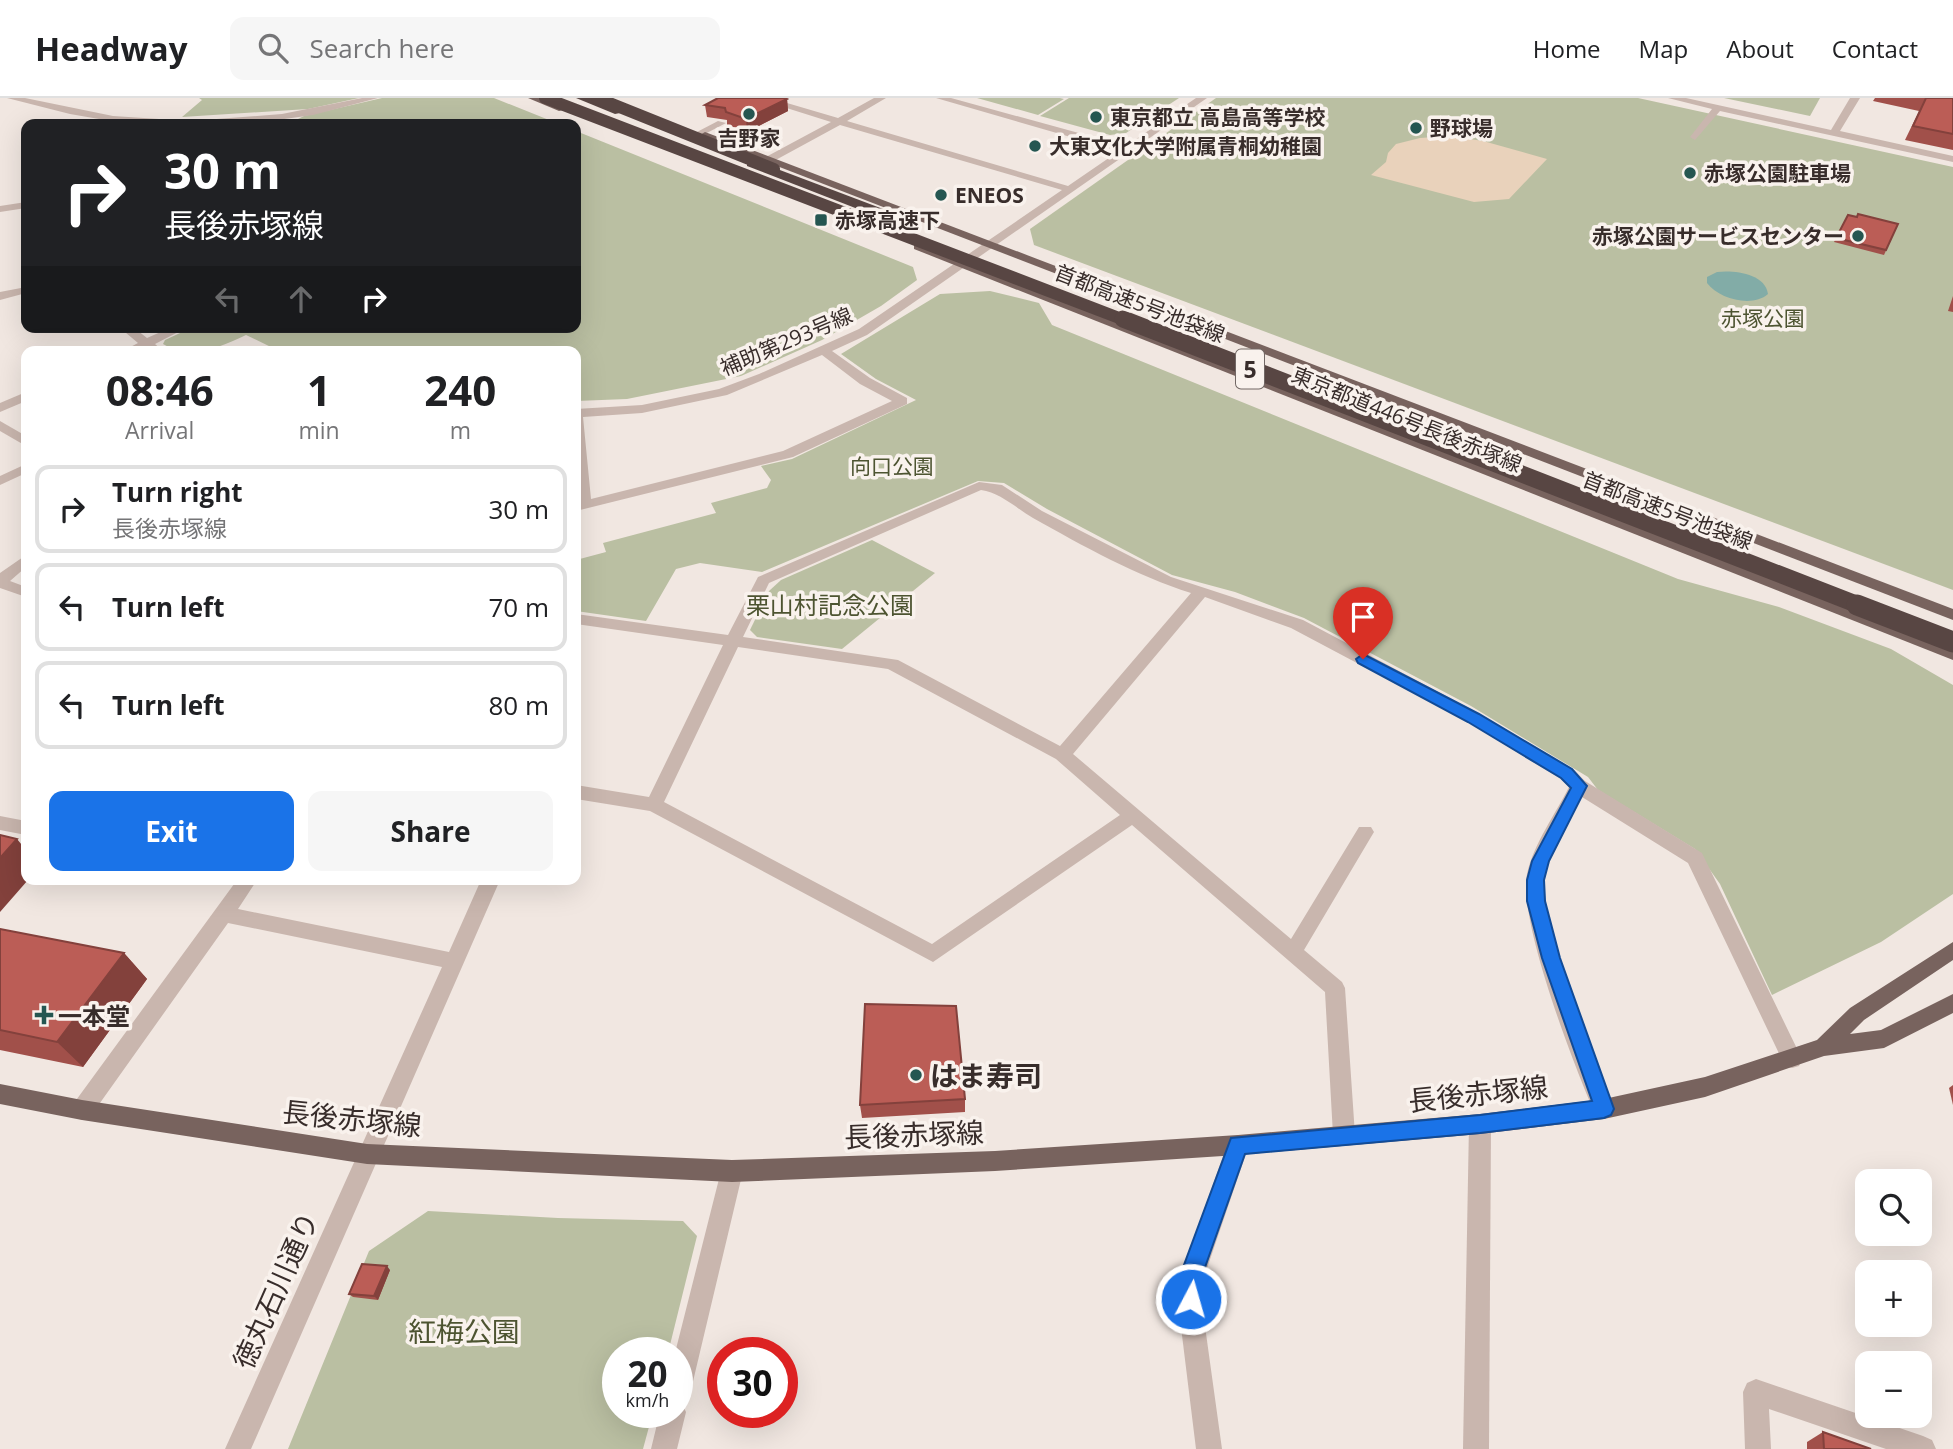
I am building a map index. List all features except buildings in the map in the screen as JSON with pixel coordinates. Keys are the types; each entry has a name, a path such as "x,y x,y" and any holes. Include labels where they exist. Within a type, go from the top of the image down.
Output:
{"highway":[{"name":"首都高速5号池袋線","path":"545,98 880,219 1953,630"},
{"path":"560,98 880,219"},
{"path":"582,98 880,219"},
{"name":"首都高速5号池袋線","path":"597,98 880,219 1953,642"}],"main road":[{"name":"東京都道446号長後赤塚線","path":"533,98 962,264 1953,655"},
{"name":"東京都道446号長後赤塚線","path":"611,98 989,246 1953,615"},
{"name":"長後赤塚線","path":"1824,1047 1857,1014 1953,950"},
{"name":"長後赤塚線","path":"0,1094 82,1110 367,1154 732,1171 995,1161 1238,1145 1480,1124 1604,1109 1705,1087 1824,1047 1885,1039 1953,1003"}],"street":[{"path":"258,119 283,117 373,98"},
{"path":"760,98 1069,189"},
{"path":"768,159 881,98"},
{"path":"941,98 1128,150"},
{"name":"補助第293号線","path":"581,414 642,409 695,400 741,386 824,351 882,320 1202,98"},
{"path":"1673,98 1953,159"},
{"path":"1834,133 1856,98"},
{"path":"12,102 26,99 118,119"},
{"path":"1695,137 1718,108"},
{"path":"700,133 721,123"},
{"path":"0,209 21,206"},
{"path":"0,296 21,291"},
{"path":"132,333 148,346"},
{"path":"140,346 169,333"},
{"path":"581,506 788,454 902,401 865,381 824,351"},
{"path":"0,408 21,398"},
{"path":"0,425 21,439"},
{"path":"0,481 21,470"},
{"path":"654,805 763,580 979,486 997,488 1037,514 1166,580 1297,624 1474,718 1567,774 1579,786 1695,858 1792,1059"},
{"path":"21,564 0,582 21,590"},
{"path":"1062,755 1201,591"},
{"path":"581,620 892,664 1062,755 1335,988 1343,1135"},
{"path":"1579,786 1540,861 1536,901 1551,958 1604,1109"},
{"path":"581,793 654,805 933,954 1131,816"},
{"path":"0,823 21,825"},
{"path":"1293,952 1365,832"},
{"path":"82,1110 244,885"},
{"name":"徳丸石川通り","path":"238,1449 489,885"},
{"path":"224,914 455,961"},
{"path":"1476,1449 1480,1124"},
{"path":"1209,1449 1192,1319 1191,1280 1238,1145"},
{"path":"691,1337 732,1171"},
{"path":"1758,1449 1756,1392 1923,1449"},
{"path":"664,1449 669,1428"}],"green space":[{"path":"199,98 359,98 308,109 182,117 202,100"},
{"path":"382,98 494,98 546,119 298,119"},
{"path":"977,98 1060,98 1064,99 1038,115"},
{"name":"東京都立 高島高等学校","path":"1069,98 1179,98 1126,133 1110,135 1040,116"},
{"name":"赤塚公園","path":"1216,98 1638,98 1953,167 1953,590 1034,245 1030,229"},
{"path":"1724,98 1820,98 1810,116"},
{"path":"581,133 913,267 917,280 881,306 822,340 741,376 627,399 581,401 581,346 269,346 246,335 220,346 167,346 163,344 165,340 180,333 581,333"},
{"name":"向口公園","path":"990,291 1039,303 1052,325 1678,579 1779,607 1891,649 1953,685 1953,894 1881,942 1772,995 1720,884 1695,849 1598,790 1588,777 1471,706 1304,618 1235,592 1172,575 1047,509 1004,483 978,481 762,572 700,563 676,569 646,621 581,612 581,559 606,552 603,543 716,513 711,503 767,488 771,480 761,466 792,459 916,400 876,379 841,354 940,294"},
{"name":"栗山村記念公園","path":"872,540 935,573 842,649 757,637 750,630 769,591 781,580"},
{"name":"紅梅公園","path":"428,1211 683,1221 697,1236 672,1337 602,1337 602,1428 649,1428 643,1449 288,1449 369,1251"}],"sand":[{"path":"1450,136 1483,141 1547,159 1509,199 1474,202 1371,175 1386,162 1388,153 1396,144 1420,138"}],"water":[{"path":"1717,272 1755,277 1766,287 1768,294 1745,301 1727,297 1707,283 1707,277"}],"place":[{"name":"吉野家","path":"749,114"},
{"name":"東京都立 高島高等学校","path":"1096,117"},
{"name":"野球場","path":"1416,128"},
{"name":"大東文化大学附属青桐幼稚園","path":"1035,146"},
{"name":"赤塚公園駐車場","path":"1690,173"},
{"name":"ENEOS","path":"941,195"},
{"name":"赤塚高速下","path":"821,220"},
{"name":"赤塚公園サービスセンター","path":"1858,236"},
{"name":"一本堂","path":"44,1015"},
{"name":"はま寿司","path":"916,1075"}],"route":[{"path":"1191,1299 1192,1273 1238,1145 1543,1118 1604,1109 1551,958 1536,901 1540,861 1579,786 1567,774 1474,718 1363,659"}]}
